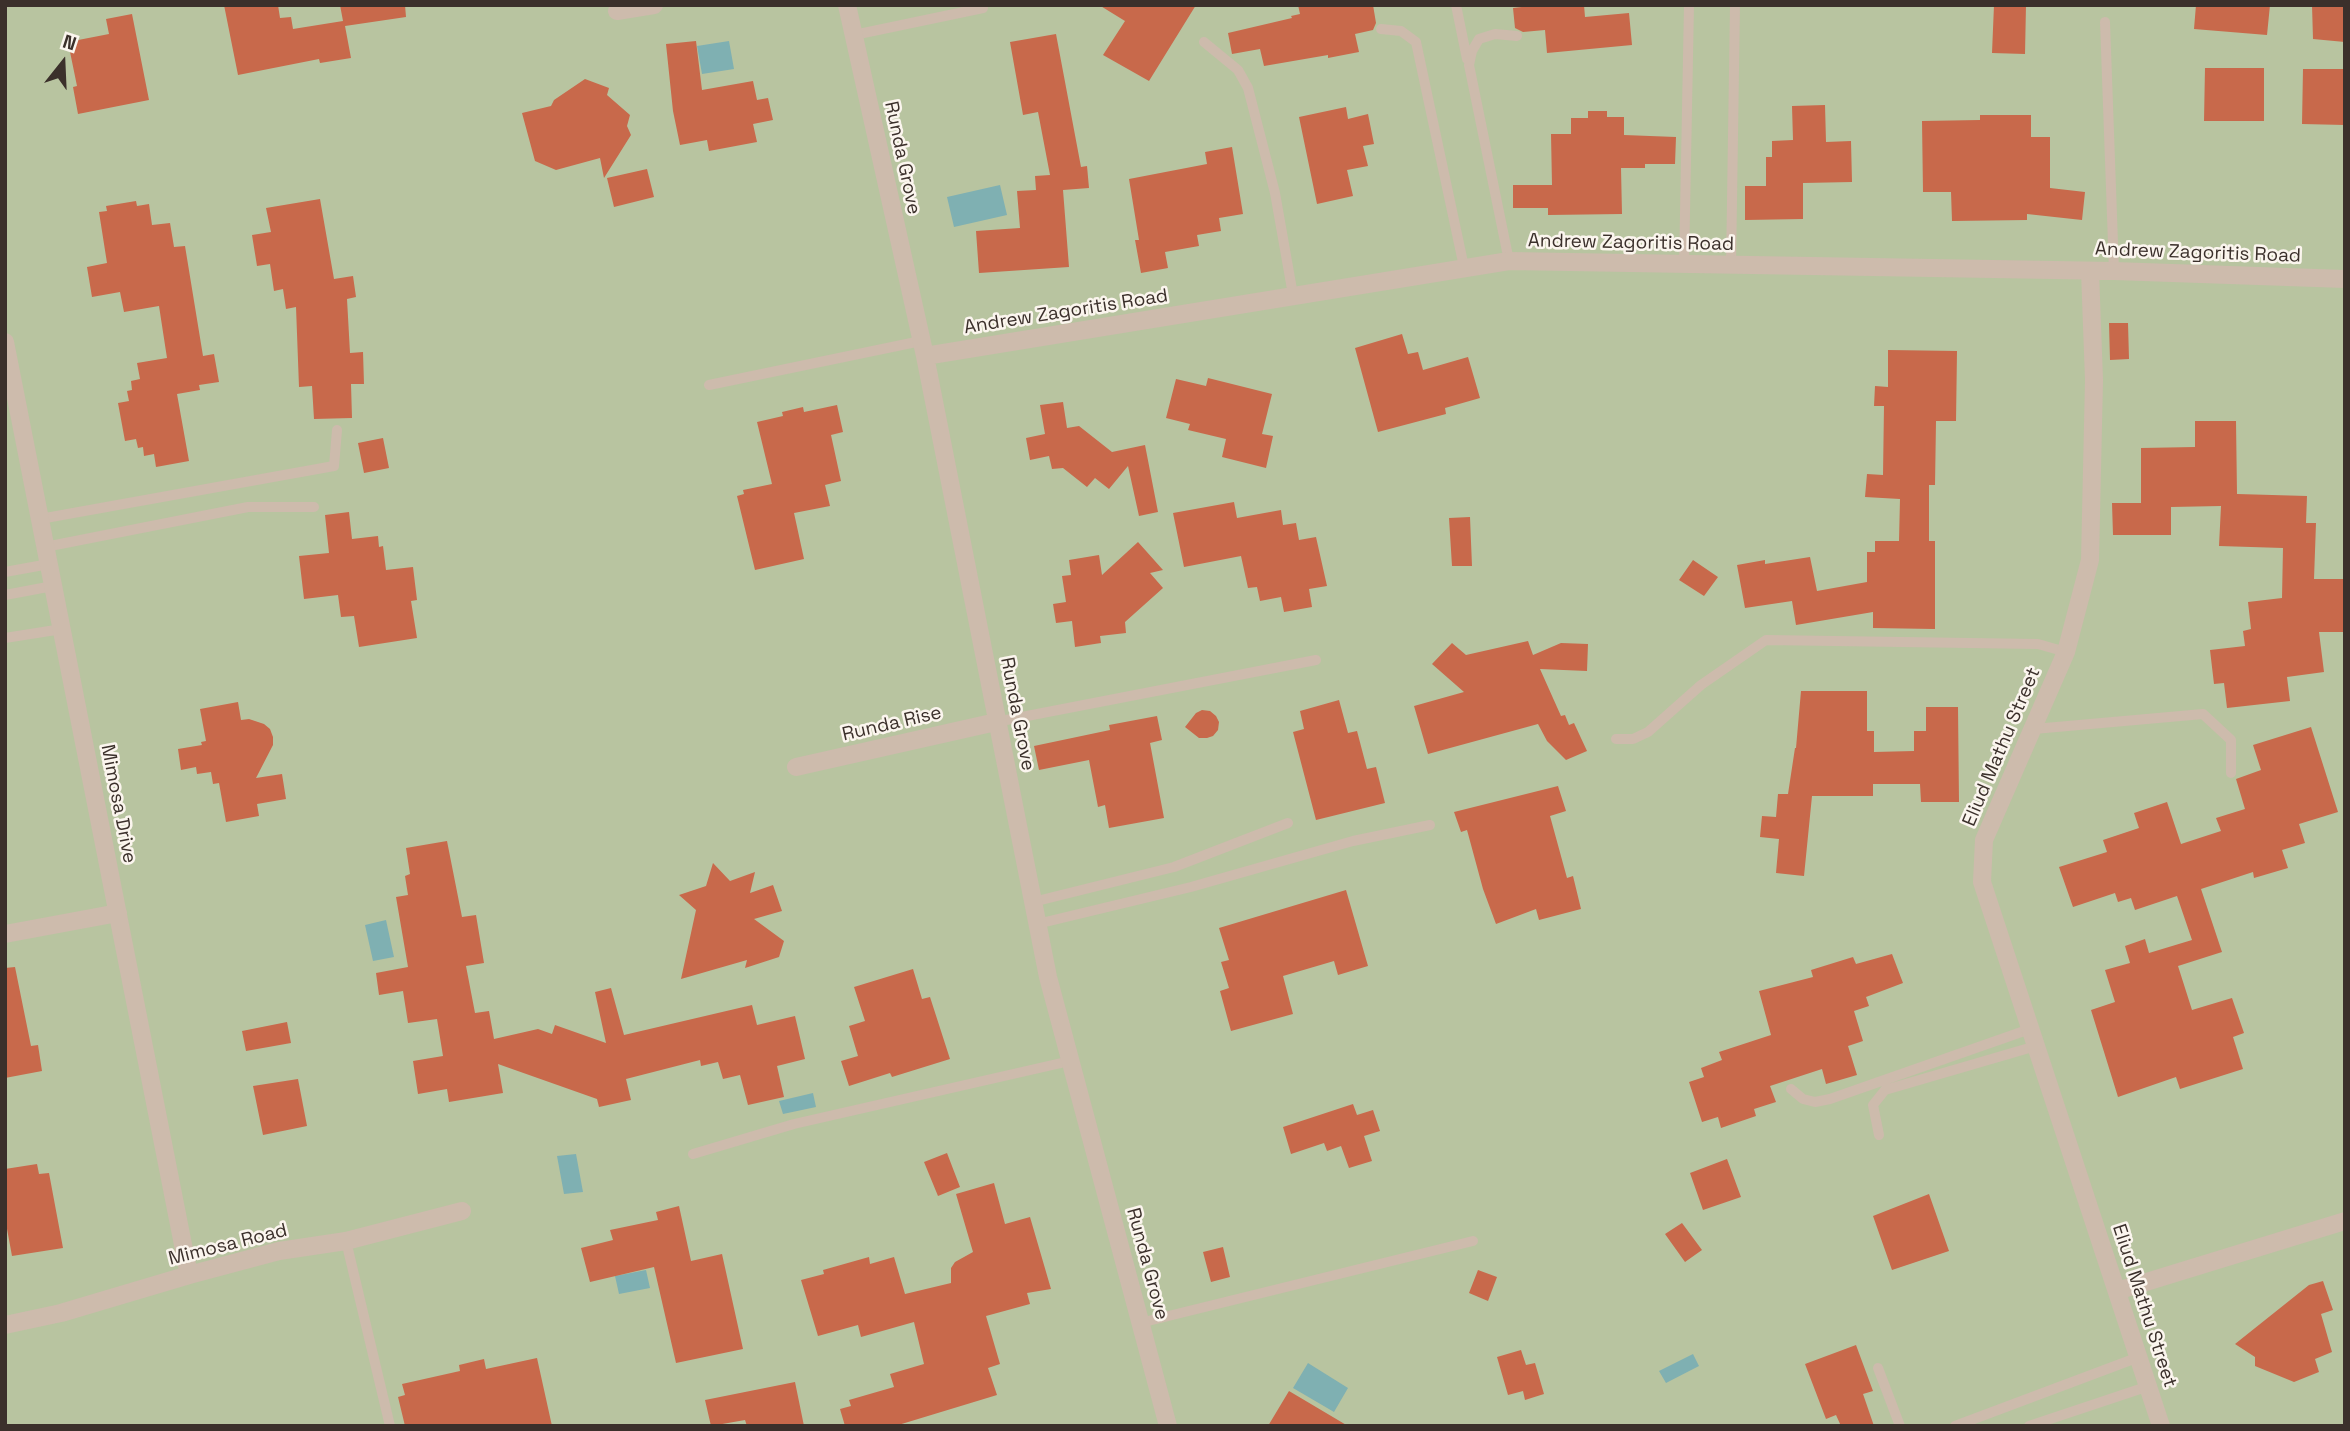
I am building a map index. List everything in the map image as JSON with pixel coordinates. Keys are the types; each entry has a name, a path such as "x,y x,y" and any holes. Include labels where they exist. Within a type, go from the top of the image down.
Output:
{"street":[{"path":"617,11 653,5"},
{"name":"Runda Grove","path":"847,5 923,348 1048,977 1168,1426"},
{"name":"Andrew Zagoritis Road","path":"923,348 1345,289 1509,261 2114,271 2345,279"},
{"name":"Eliud Mathu Street","path":"2090,271 2094,380 2090,560 2066,652 1984,840 1982,882 2161,1426"},
{"name":"Mimosa Drive","path":"5,342 189,1275"},
{"name":"Runda Rise","path":"796,767 996,722"},
{"path":"5,934 118,913"},
{"name":"Mimosa Road","path":"5,1325 61,1313 279,1251 346,1241 462,1211"},
{"path":"2117,1291 2345,1221"}],"lane":[{"path":"1456,5 1509,261"},
{"path":"1684,265 1689,5"},
{"path":"1731,266 1735,5"},
{"path":"854,35 983,8"},
{"path":"2105,22 2114,271"},
{"path":"1381,29 1401,31 1416,42 1464,267"},
{"path":"1469,65 1479,38 1495,34 1517,36"},
{"path":"1205,42 1238,70 1248,88 1275,193 1293,295"},
{"path":"709,385 923,348"},
{"path":"40,519 334,466 337,430"},
{"path":"5,572 47,555 248,507 314,507"},
{"path":"5,595 53,586"},
{"path":"5,638 62,629"},
{"path":"1616,739 1633,739 1648,732 1701,685 1766,640 2038,644 2066,652"},
{"path":"996,722 1316,660"},
{"path":"2034,729 2203,714 2231,740 2231,773"},
{"path":"1033,902 1174,867 1288,823"},
{"path":"1037,924 1191,887 1353,841 1430,825"},
{"path":"1791,1089 1803,1099 1815,1102 1830,1099 2033,1038"},
{"path":"1879,1135 1873,1105 1885,1090 2033,1038"},
{"path":"693,1154 794,1124 1070,1061"},
{"path":"346,1241 390,1426"},
{"path":"1140,1322 1473,1241"},
{"path":"1955,1426 2139,1357"},
{"path":"1878,1368 1900,1426"},
{"path":"2029,1426 2149,1386"}],"green space":[{"path":"5,5 2345,5 2345,1426 5,1426"}],"water":[{"path":"729,41 734,69 702,74 697,46"},
{"path":"1000,185 1007,215 954,227 947,197"},
{"path":"386,920 394,957 373,961 365,925"},
{"path":"813,1093 816,1107 783,1114 779,1101"},
{"path":"576,1154 583,1192 564,1194 557,1156"},
{"path":"646,1270 650,1288 619,1294 615,1276"},
{"path":"1693,1354 1699,1366 1666,1383 1659,1371"},
{"path":"1308,1363 1348,1388 1334,1412 1293,1388"}],"building":[{"path":"224,5 278,5 280,18 291,17 293,29 343,21 340,5 405,5 406,17 345,26 351,58 320,63 319,59 238,75"},
{"path":"1099,5 1196,5 1149,81 1103,55 1125,21"},
{"path":"1298,5 1373,5 1376,23 1373,30 1355,34 1359,52 1264,66 1260,49 1232,54 1228,33 1292,18 1291,16 1300,14"},
{"path":"1584,5 1585,17 1629,13 1632,45 1547,53 1545,30 1523,32 1515,28 1513,8"},
{"path":"1994,5 2026,5 2025,54 1992,53"},
{"path":"2196,5 2270,5 2267,35 2194,29"},
{"path":"2312,5 2345,5 2345,42 2313,39"},
{"path":"132,14 149,100 78,114 73,87 77,86 68,42 109,34 106,19"},
{"path":"1056,34 1081,167 1087,166 1089,188 1063,190 1069,267 979,273 976,231 1020,228 1017,191 1036,190 1035,176 1050,175 1038,112 1023,115 1010,42"},
{"path":"696,41 702,90 753,81 757,100 768,98 773,120 753,124 757,142 709,151 707,140 680,145 673,111 666,44"},
{"path":"2205,68 2264,68 2264,121 2204,121"},
{"path":"2303,69 2345,69 2345,125 2302,124"},
{"path":"585,79 609,88 607,95 630,115 627,126 631,135 604,178 600,158 556,170 535,161 522,113 551,106 554,100"},
{"path":"1825,105 1826,142 1851,141 1852,182 1803,183 1803,219 1745,220 1745,186 1766,186 1766,157 1772,157 1772,141 1793,140 1792,106"},
{"path":"1346,107 1348,119 1368,114 1374,144 1363,146 1368,166 1347,170 1353,196 1317,204 1299,117"},
{"path":"1588,111 1607,111 1607,117 1624,117 1624,135 1676,137 1675,164 1645,164 1645,168 1621,168 1622,214 1548,215 1548,208 1513,208 1513,185 1552,185 1551,134 1571,134 1571,118 1588,118"},
{"path":"1980,115 2031,115 2031,137 2050,137 2050,188 2085,192 2082,220 2027,214 2027,220 1952,221 1951,192 1923,192 1922,121 1980,120"},
{"path":"1232,147 1243,214 1219,218 1221,231 1197,235 1199,246 1165,252 1168,268 1141,273 1135,240 1139,240 1129,179 1207,164 1205,152"},
{"path":"647,169 654,197 614,207 607,178"},
{"path":"320,199 334,279 353,276 356,297 347,299 350,353 363,352 364,384 351,384 352,418 314,419 312,386 299,387 296,307 286,309 283,289 274,291 270,264 257,266 252,235 271,232 266,208"},
{"path":"136,201 137,206 149,204 152,225 170,223 174,247 185,246 203,356 214,354 219,382 199,385 200,390 177,394 189,461 156,467 154,454 144,456 143,447 138,448 136,439 125,441 118,403 129,401 127,391 132,390 131,381 140,379 137,363 167,358 159,306 124,312 120,292 92,297 87,267 107,263 99,212 107,211 106,206"},
{"path":"2109,323 2128,323 2129,359 2110,360"},
{"path":"1402,334 1408,354 1418,352 1423,370 1468,357 1480,398 1445,408 1446,414 1378,432 1355,348"},
{"path":"1888,350 1957,351 1956,421 1936,421 1935,485 1929,485 1929,541 1935,541 1935,629 1873,628 1873,612 1796,625 1792,601 1745,608 1737,565 1810,557 1817,591 1867,582 1867,552 1875,552 1875,541 1899,541 1900,499 1865,497 1867,474 1883,475 1884,406 1874,406 1875,386 1888,387"},
{"path":"1208,378 1272,394 1262,434 1273,436 1266,468 1222,457 1226,439 1188,430 1190,424 1166,418 1176,379 1206,386"},
{"path":"1063,402 1067,428 1079,426 1112,452 1145,445 1158,512 1139,516 1128,466 1109,489 1095,478 1087,487 1063,468 1052,469 1049,456 1030,460 1026,438 1045,434 1040,405"},
{"path":"837,405 843,432 831,435 841,481 825,485 830,506 794,513 804,559 755,570 737,496 744,494 743,490 772,484 757,422 783,416 782,412 803,407 804,412"},
{"path":"2195,421 2236,421 2237,494 2307,496 2306,523 2316,523 2314,579 2345,579 2345,632 2319,632 2324,672 2287,677 2290,701 2227,708 2224,683 2214,684 2210,650 2245,646 2243,631 2251,629 2248,602 2282,598 2283,548 2219,546 2221,506 2171,507 2171,535 2113,535 2112,503 2141,503 2141,448 2195,447"},
{"path":"383,438 389,468 364,473 358,443"},
{"path":"1234,502 1237,518 1281,510 1283,525 1296,523 1299,540 1316,537 1327,586 1309,589 1312,607 1284,612 1281,597 1260,601 1257,587 1248,588 1241,556 1184,567 1173,513"},
{"path":"349,512 352,539 378,536 379,547 383,546 386,570 413,567 417,600 411,601 417,638 359,647 354,616 341,617 338,595 304,599 299,556 329,553 325,515"},
{"path":"1470,517 1472,566 1452,566 1449,518"},
{"path":"1138,542 1163,570 1150,573 1163,588 1125,622 1126,633 1100,636 1101,643 1075,647 1072,621 1056,623 1053,604 1066,602 1062,576 1071,575 1069,560 1099,555 1102,575"},
{"path":"1693,560 1718,577 1704,596 1679,580"},
{"path":"1528,641 1533,655 1561,643 1588,644 1587,671 1540,669 1561,716 1565,715 1569,725 1574,723 1587,751 1566,760 1547,741 1538,724 1428,754 1414,706 1464,692 1432,664 1452,643 1466,655"},
{"path":"1801,691 1867,691 1867,731 1874,731 1874,752 1914,751 1914,731 1926,731 1926,707 1958,707 1959,802 1921,802 1920,784 1873,784 1873,796 1812,796 1804,876 1776,873 1779,839 1760,837 1762,816 1776,817 1778,794 1788,794 1796,748"},
{"path":"1339,700 1348,733 1357,731 1367,769 1376,767 1385,803 1316,820 1293,732 1304,729 1300,711"},
{"path":"238,702 241,720 249,719 264,724 273,737 273,745 256,778 282,774 286,799 257,804 259,816 226,822 219,783 213,784 211,772 197,774 196,767 181,770 178,749 202,745 201,742 206,741 200,709"},
{"path":"1202,710 1210,711 1219,722 1218,730 1207,738 1199,738 1185,727 1196,713"},
{"path":"1157,716 1162,740 1150,743 1164,818 1109,828 1105,805 1098,807 1089,760 1039,770 1034,746 1110,730 1109,725"},
{"path":"2311,727 2338,812 2299,824 2305,843 2282,850 2288,868 2254,878 2253,872 2201,889 2222,952 2178,966 2192,1010 2232,998 2244,1033 2233,1037 2243,1069 2180,1089 2176,1077 2118,1097 2091,1010 2115,1002 2105,970 2130,963 2125,946 2145,939 2149,953 2192,940 2177,896 2135,910 2131,898 2118,902 2115,893 2073,907 2059,867 2107,852 2103,840 2139,828 2134,813 2167,802 2181,844 2221,831 2216,818 2245,809 2236,779 2261,770 2253,745"},
{"path":"1558,786 1566,811 1550,816 1567,878 1573,876 1581,909 1539,920 1536,909 1496,924 1483,889 1467,830 1461,832 1454,812"},
{"path":"447,841 462,917 476,915 484,963 466,966 475,1013 489,1011 494,1039 538,1029 552,1034 555,1025 606,1043 595,992 611,988 624,1035 752,1005 757,1025 795,1016 805,1059 777,1066 784,1097 748,1105 740,1075 723,1079 718,1062 701,1066 700,1060 626,1079 631,1100 599,1107 597,1099 498,1064 503,1093 449,1102 447,1089 418,1094 413,1061 443,1056 437,1019 408,1023 403,991 379,995 376,973 408,967 396,897 408,895 405,876 410,874 406,848"},
{"path":"713,863 730,881 755,872 750,893 773,885 782,911 754,919 784,941 779,957 745,968 747,960 681,979 696,910 679,895 706,886"},
{"path":"1346,890 1368,966 1338,975 1334,961 1283,976 1293,1014 1231,1031 1220,991 1229,988 1221,962 1229,960 1219,928"},
{"path":"1892,954 1903,983 1866,997 1869,1006 1854,1011 1863,1041 1848,1046 1857,1075 1826,1084 1822,1069 1770,1086 1776,1102 1754,1109 1756,1116 1721,1128 1718,1117 1702,1122 1689,1082 1704,1077 1701,1068 1722,1060 1719,1052 1771,1035 1759,991 1813,977 1811,970 1853,957 1856,964"},
{"path":"15,967 31,1046 38,1045 42,1071 5,1078 5,968"},
{"path":"913,969 922,999 930,997 950,1059 892,1077 890,1073 849,1086 841,1061 858,1056 849,1026 865,1021 854,987"},
{"path":"287,1022 291,1043 246,1051 242,1031"},
{"path":"298,1079 307,1126 263,1135 253,1086"},
{"path":"1353,1104 1357,1115 1373,1110 1380,1131 1364,1136 1372,1161 1349,1168 1341,1146 1327,1151 1324,1143 1291,1154 1283,1127"},
{"path":"947,1153 960,1187 938,1196 924,1162"},
{"path":"1727,1159 1741,1197 1703,1210 1690,1173"},
{"path":"37,1164 39,1174 49,1173 63,1248 12,1256 5,1218 5,1169"},
{"path":"994,1183 1005,1224 1030,1217 1051,1289 1027,1293 1030,1304 986,1316 1000,1364 988,1368 997,1395 895,1426 845,1426 840,1409 851,1406 849,1400 894,1387 890,1374 924,1364 914,1322 861,1337 858,1325 818,1336 801,1280 824,1274 823,1270 869,1257 870,1264 894,1257 905,1294 951,1283 951,1268 955,1262 973,1252 956,1194"},
{"path":"1929,1194 1949,1251 1892,1270 1873,1216"},
{"path":"679,1206 691,1261 722,1254 743,1349 676,1363 654,1267 590,1282 581,1248 613,1240 610,1230 658,1220 656,1212"},
{"path":"1682,1223 1702,1250 1685,1262 1665,1234"},
{"path":"1223,1247 1230,1277 1211,1282 1203,1252"},
{"path":"1478,1270 1497,1277 1488,1301 1469,1293"},
{"path":"2323,1281 2333,1310 2321,1314 2332,1352 2315,1359 2319,1372 2294,1382 2255,1366 2255,1357 2235,1344 2309,1285"},
{"path":"1856,1345 1873,1391 1863,1394 1874,1426 1841,1426 1836,1415 1826,1419 1805,1364"},
{"path":"1521,1350 1526,1365 1535,1363 1544,1394 1525,1400 1523,1391 1508,1395 1497,1357"},
{"path":"537,1358 552,1426 405,1426 398,1397 405,1395 402,1384 460,1371 459,1365 484,1359 486,1369"},
{"path":"795,1382 804,1426 747,1426 745,1420 711,1426 705,1400"},
{"path":"1289,1391 1348,1426 1268,1426"}]}
